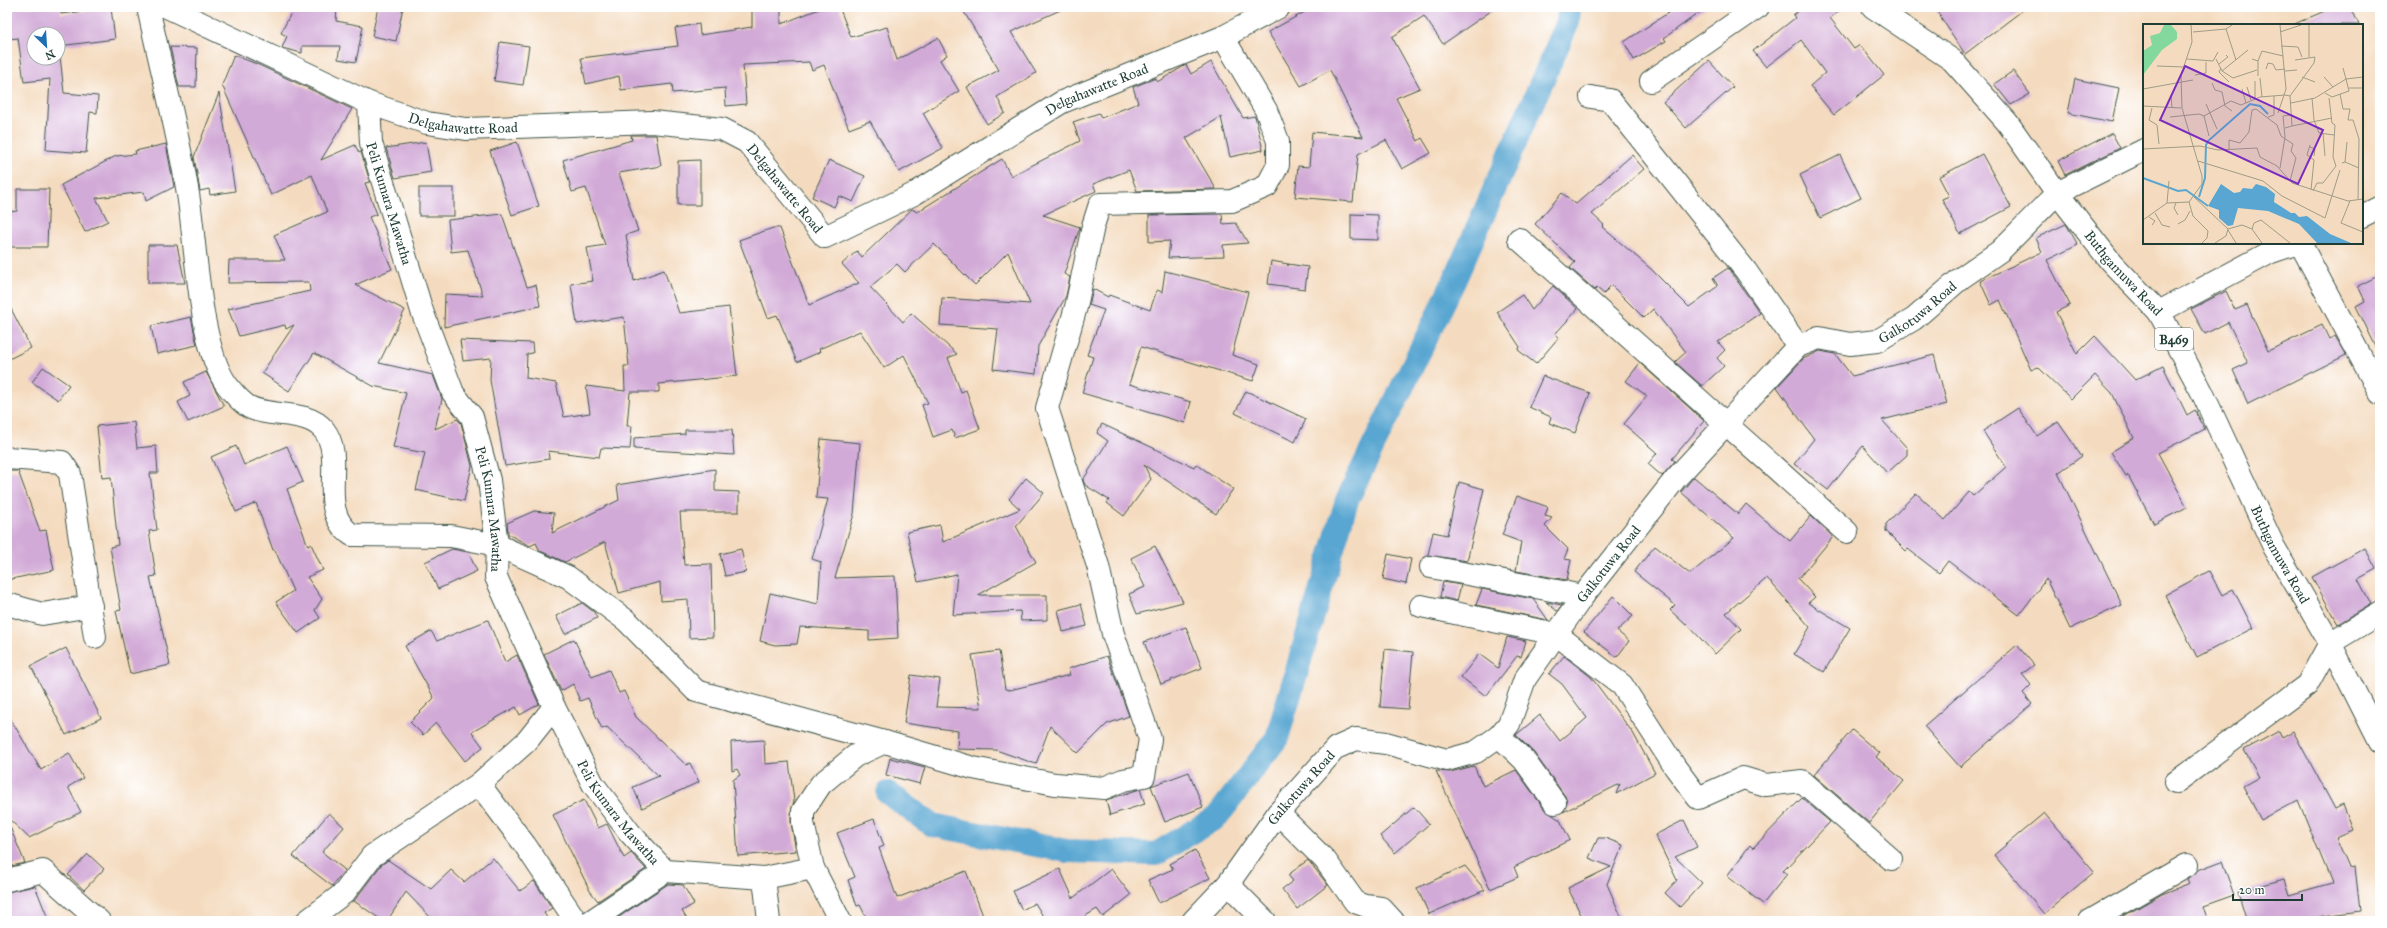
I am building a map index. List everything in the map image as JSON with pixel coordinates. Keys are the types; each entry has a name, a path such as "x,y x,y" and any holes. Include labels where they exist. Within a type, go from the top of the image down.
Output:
{"street":[{"path":"148,7 188,193 200,289 213,358 227,385 249,407 312,420 324,430 331,442 334,516 342,528 352,535 451,536 497,545 568,577 627,621 696,691 885,742 973,768 1055,784 1104,788 1123,780 1144,776 1150,739 1113,634 1098,566 1047,408 1076,307 1093,226 1100,204 1232,201 1266,186 1278,165 1278,141 1266,110 1223,37"},
{"name":"Delgahawatte Road","path":"167,7 369,103 427,123 466,129 652,122 722,129 747,142 825,237 914,194 1062,102 1223,37 1279,7"},
{"path":"1651,81 1758,7"},
{"name":"Buthgamuwa Road","path":"1874,7 1952,60 2007,122 2058,193 2111,262 2159,312 2202,392 2274,547 2330,643 2380,742"},
{"path":"1591,96 1610,100 1746,271 1798,346"},
{"name":"Peli Kumara Mawatha","path":"369,103 371,143 422,311 453,393 472,417 489,480 497,545 496,578 554,706 593,784 630,833 665,871 591,921"},
{"name":"Galkotuwa Road","path":"1193,921 1228,884 1278,813 1336,748 1356,739 1386,743 1447,760 1476,752 1499,736 1509,724 1525,679 1583,596 1676,478 1798,346 1819,338 1850,344 1877,342 1914,319 1961,278 2000,251 2058,193 2143,150"},
{"path":"2363,215 2380,206"},
{"path":"1519,239 1847,532"},
{"path":"2159,312 2271,252 2296,244"},
{"path":"2300,244 2380,393"},
{"path":"7,458 62,462 70,474 95,637"},
{"path":"1431,567 1583,596"},
{"path":"7,604 42,614 91,606"},
{"path":"1421,606 1556,634 1622,685 1675,767 1698,798 1743,778 1766,785 1802,781 1891,859"},
{"path":"2176,782 2307,685 2330,643 2380,614"},
{"path":"307,921 344,893 372,856 479,784 527,741 554,706"},
{"path":"1499,736 1524,760 1555,803"},
{"path":"840,921 813,868 803,823 803,811 820,784 855,756 885,742"},
{"path":"479,784 525,845 576,921"},
{"path":"1278,813 1325,860 1355,902 1366,906 1381,908 1393,921"},
{"path":"2090,921 2187,865"},
{"path":"665,871 764,878 813,868"},
{"path":"7,880 43,871 99,921"},
{"path":"764,878 769,921"},
{"path":"1228,884 1265,921"}],"building":[{"path":"7,7 61,7 61,14 111,8 115,39 66,45 66,26 26,26 26,66 61,66 64,93 98,96 97,113 90,112 86,153 46,150 50,79 24,82 18,38 8,39"},
{"path":"294,7 337,7 336,21 363,26 356,62 338,59 340,46 302,46 302,53 282,48 287,36 281,33"},
{"path":"378,7 403,7 396,41 372,36"},
{"path":"752,7 781,7 781,24 824,7 839,7 851,37 887,27 897,60 938,38 947,55 940,60 959,91 923,113 943,148 899,172 870,121 849,129 824,65 812,70 809,62 743,65 746,104 726,106 725,88 673,93 672,84 621,90 619,76 586,84 581,58 678,46 675,28 699,24 700,35 752,27"},
{"path":"961,7 1067,7 1011,32 1036,73 997,97 1005,113 987,124 967,87 999,70"},
{"path":"1314,7 1497,7 1443,44 1424,16 1392,37 1420,88 1396,98 1418,141 1422,138 1431,153 1402,169 1386,140 1358,154 1353,202 1295,197 1298,166 1309,167 1312,132 1363,137 1330,70 1301,86 1268,32"},
{"path":"1677,7 1707,7 1664,38 1666,41 1634,60 1624,42"},
{"path":"1804,7 1845,7 1830,18 1854,49 1860,45 1884,75 1834,115 1810,86 1825,73 1801,40 1766,67 1753,51 1795,18 1793,15"},
{"path":"1934,7 2027,7 1965,54"},
{"path":"2334,7 2351,7 2359,24 2294,24"},
{"path":"500,42 529,46 523,85 494,81"},
{"path":"170,47 197,48 196,87 179,87"},
{"path":"234,55 259,65 352,109 321,160 355,145 359,153 361,152 370,182 365,183 377,214 369,217 392,269 355,285 405,310 379,363 433,375 442,399 435,429 457,419 461,423 472,466 464,501 416,490 425,453 393,447 406,393 373,386 314,353 289,391 262,373 294,325 286,329 285,325 239,336 228,309 310,291 309,282 228,283 229,260 285,260 274,235 327,212 312,175 271,195 222,85"},
{"path":"1709,61 1733,87 1686,128 1663,102"},
{"path":"1211,62 1243,118 1255,116 1263,150 1230,157 1221,117 1186,138 1216,189 1137,191 1129,170 1093,184 1096,191 1043,215 1080,227 1064,274 1070,277 1066,296 1038,346 1036,374 993,369 998,329 940,325 942,298 1030,304 1008,252 975,285 934,244 905,272 897,264 870,287 903,322 911,313 957,354 948,358 961,392 966,390 980,429 955,438 952,430 933,437 922,405 928,403 904,355 884,368 860,331 819,349 820,352 797,362 777,315 768,318 739,240 773,228 780,228 809,305 859,283 842,264 857,251 862,257 912,209 917,212 1002,159 1011,176 1080,141 1073,122 1099,113 1101,118 1138,103 1133,87 1156,78 1157,82 1186,65 1191,74"},
{"path":"2013,71 2030,94 2011,105 1994,84"},
{"path":"2075,79 2119,88 2112,122 2068,113"},
{"path":"219,93 235,191 210,195 209,189 200,191 194,157"},
{"path":"2112,133 2120,148 2065,175 2058,161"},
{"path":"631,135 656,135 661,166 619,173 638,231 626,235 634,281 664,270 679,313 729,307 737,376 659,384 659,392 630,392 627,426 632,426 630,449 601,448 599,457 548,451 549,459 505,466 490,380 491,358 463,361 460,340 532,343 533,353 527,354 526,378 556,383 564,417 590,413 586,386 625,391 624,366 629,366 624,317 577,324 571,284 593,281 587,248 605,245 586,188 572,192 563,160 632,140"},
{"path":"426,142 431,172 395,178 386,148"},
{"path":"517,142 539,206 512,215 490,151"},
{"path":"166,144 174,187 146,201 144,192 96,198 108,221 85,232 61,185 116,156 136,154 135,151"},
{"path":"1982,154 2011,207 1960,234 1942,199 1949,196 1939,177"},
{"path":"1632,155 1644,169 1592,214 1604,225 1602,227 1651,269 1689,307 1718,286 1713,278 1728,268 1760,313 1718,342 1725,350 1717,358 1724,366 1702,386 1675,362 1686,352 1653,309 1644,318 1611,285 1604,294 1597,288 1595,290 1570,268 1575,262 1535,224 1562,193 1576,204"},
{"path":"1840,155 1861,198 1820,218 1800,175"},
{"path":"700,160 700,205 678,205 678,161"},
{"path":"829,160 865,176 853,202 839,196 834,207 812,197"},
{"path":"419,188 454,188 454,216 419,216"},
{"path":"17,189 49,189 47,247 7,247 7,212 17,211"},
{"path":"502,214 527,287 536,285 540,306 444,327 445,294 483,296 468,250 451,252 448,220"},
{"path":"1222,214 1223,224 1236,223 1248,243 1223,245 1224,256 1168,258 1170,241 1149,242 1149,215"},
{"path":"1351,214 1378,215 1378,240 1351,239"},
{"path":"2066,224 2078,245 2047,260 2070,305 2056,312 2077,354 2095,336 2135,380 2163,366 2187,415 2195,410 2205,429 2158,453 2187,507 2154,524 2128,475 2126,476 2111,452 2134,438 2112,393 2095,375 2071,399 2038,367 2031,370 2000,300 1991,305 1980,281 2042,252 2036,238"},
{"path":"148,245 177,245 185,283 148,283"},
{"path":"1271,261 1308,267 1305,289 1268,284"},
{"path":"1165,271 1248,292 1232,355 1259,364 1253,381 1141,347 1129,384 1191,402 1185,423 1082,393 1093,357 1087,355 1104,310 1089,305 1093,289 1108,297 1109,295 1150,310 1157,290 1162,292"},
{"path":"2380,275 2380,355 2356,306 2365,301 2358,286"},
{"path":"1553,286 1578,309 1555,334 1559,337 1536,364 1518,350 1520,347 1497,312 1522,295 1532,310"},
{"path":"2226,291 2235,310 2247,305 2268,351 2322,325 2329,339 2335,336 2346,355 2248,404 2233,370 2248,363 2228,322 2205,334 2191,309"},
{"path":"7,301 31,348 7,360"},
{"path":"191,317 197,345 157,354 151,326"},
{"path":"1820,351 1835,354 1852,376 1934,355 1947,404 1882,420 1907,448 1907,455 1887,473 1863,446 1828,490 1794,464 1814,439 1777,387 1803,359"},
{"path":"1640,363 1704,421 1672,459 1675,461 1662,476 1648,464 1657,453 1624,424 1647,396 1626,381"},
{"path":"43,367 69,385 58,400 32,382"},
{"path":"206,372 224,406 188,422 178,402 190,396 184,382"},
{"path":"1543,376 1590,393 1575,433 1549,423 1551,417 1529,407"},
{"path":"1246,391 1306,419 1295,442 1235,413"},
{"path":"2018,408 2037,436 2058,422 2082,456 2058,473 2122,605 2070,629 2046,579 2019,615 1948,561 1939,573 1908,549 1906,551 1886,531 1886,524 1916,493 1945,520 1969,492 1973,496 2006,467 1983,431"},
{"path":"134,422 137,448 156,446 158,473 150,473 157,530 149,531 156,576 150,577 170,665 130,674 116,611 121,610 110,547 118,545 111,477 102,478 97,426"},
{"path":"1102,424 1194,467 1196,464 1233,489 1216,514 1144,465 1151,479 1124,516 1107,503 1109,500 1085,485 1083,480 1108,441 1097,433"},
{"path":"685,430 732,430 734,455 634,449 634,438 685,434"},
{"path":"821,439 860,443 854,514 835,578 895,576 898,638 869,640 869,631 800,627 797,644 775,645 760,641 770,593 818,604 821,562 812,559 828,499 816,498"},
{"path":"236,446 244,465 287,446 303,482 287,489 308,546 311,544 323,570 307,577 322,599 315,610 320,618 298,633 276,602 293,591 275,550 273,550 256,503 236,512 211,457"},
{"path":"715,469 715,491 739,492 739,512 680,512 684,565 711,564 713,637 689,638 688,599 661,601 660,582 619,593 605,542 565,562 540,551 536,543 530,546 508,534 507,523 534,511 554,513 552,533 619,500 617,485"},
{"path":"7,471 18,471 40,531 46,530 54,570 7,580"},
{"path":"1694,477 1738,514 1746,504 1790,541 1811,516 1833,537 1798,579 1815,597 1808,603 1850,628 1824,672 1794,654 1810,627 1767,578 1726,613 1741,629 1715,654 1687,624 1686,625 1670,610 1675,605 1634,572 1655,546 1690,574 1734,538 1681,492"},
{"path":"1026,478 1044,493 1016,526 1036,562 978,595 1047,595 1047,620 1021,621 1020,611 953,615 957,574 918,582 907,532 940,525 943,542 1020,509 1009,499"},
{"path":"1459,482 1484,489 1467,561 1428,555 1433,532 1447,535"},
{"path":"1517,496 1548,507 1545,516 1552,518 1545,526 1568,549 1564,559 1571,560 1567,580 1516,571 1521,542 1502,535"},
{"path":"1155,546 1183,602 1137,614 1129,594 1145,587 1131,558"},
{"path":"2365,548 2376,569 2358,579 2371,604 2338,624 2312,577"},
{"path":"452,549 468,552 477,571 438,589 425,562"},
{"path":"741,549 746,572 725,576 720,554"},
{"path":"1388,554 1411,559 1406,584 1383,579"},
{"path":"2209,571 2222,595 2233,589 2253,628 2197,657 2165,595"},
{"path":"1443,582 1461,585 1457,601 1440,597"},
{"path":"1482,589 1533,599 1548,620 1476,605"},
{"path":"1613,596 1633,616 1617,631 1629,641 1617,657 1584,632"},
{"path":"1546,602 1562,605 1557,611"},
{"path":"582,603 594,612 597,618 565,634 556,616"},
{"path":"1081,604 1087,626 1063,632 1058,610"},
{"path":"488,620 505,662 517,655 539,704 520,715 516,707 472,732 483,747 465,761 436,723 423,735 410,722 434,698 405,646 431,631 437,641"},
{"path":"1186,627 1202,668 1161,684 1144,642"},
{"path":"1507,637 1526,641 1521,657 1517,656 1486,696 1461,677 1479,654 1498,668"},
{"path":"574,639 592,677 609,670 619,693 624,691 636,717 686,765 690,763 699,782 642,808 633,787 659,776 607,727 602,729 588,698 580,701 573,684 561,691 544,654"},
{"path":"2017,645 2034,665 2022,674 2031,685 2023,693 2032,704 1960,767 1924,726"},
{"path":"66,648 101,718 66,735 31,666"},
{"path":"1385,649 1413,652 1408,709 1380,707"},
{"path":"999,651 1005,689 1010,690 1070,675 1068,669 1107,656 1129,716 1107,724 1078,753 1050,726 1036,764 996,750 957,749 958,731 904,723 911,675 940,679 936,707 981,708 972,655"},
{"path":"1564,656 1591,677 1633,733 1655,773 1616,794 1620,784 1563,812 1567,802 1565,796 1534,753 1516,735 1540,715 1560,741 1587,718 1562,684 1549,674"},
{"path":"7,713 41,770 69,753 83,778 68,787 81,812 29,838 7,817"},
{"path":"1852,730 1879,753 1876,757 1904,781 1869,823 1814,775"},
{"path":"2279,731 2282,737 2293,731 2335,809 2343,805 2353,830 2336,837 2349,868 2355,867 2360,911 2323,916 2304,921 2247,921 2238,892 2284,879 2289,895 2332,883 2298,800 2261,820 2243,786 2259,777 2244,750"},
{"path":"764,740 765,764 789,762 794,801 791,811 791,823 796,851 738,856 733,780 740,775 737,769 732,771 731,742"},
{"path":"890,758 925,767 920,784 886,775"},
{"path":"1474,766 1483,786 1516,770 1545,810 1560,820 1570,840 1514,867 1518,877 1490,889 1436,771 1450,772"},
{"path":"1189,772 1203,807 1165,822 1151,786"},
{"path":"1140,789 1145,804 1110,815 1106,800"},
{"path":"1802,798 1830,822 1783,871 1787,874 1763,904 1727,876 1750,845 1753,848"},
{"path":"584,800 598,828 607,824 624,858 631,853 646,869 598,901 590,891 553,815"},
{"path":"1414,807 1429,824 1395,853 1380,836"},
{"path":"329,813 344,827 322,852 345,870 332,886 293,856"},
{"path":"2044,813 2094,872 2044,914 1994,855"},
{"path":"874,819 884,846 879,848 897,898 966,871 985,921 868,921 860,905 857,906 848,880 855,877 837,833"},
{"path":"7,820 25,863 7,867"},
{"path":"1684,820 1697,847 1675,857 1702,883 1680,907 1665,893 1677,880 1655,835"},
{"path":"1598,838 1605,838 1623,845 1607,884 1623,921 1584,921 1568,888 1611,867 1589,858"},
{"path":"1195,850 1210,878 1159,903 1148,880 1173,869 1170,864"},
{"path":"88,854 104,869 84,890 68,875"},
{"path":"493,858 520,891 534,881 552,908 544,913 549,921 434,921 406,892 387,921 383,921 354,901 381,865 388,860 431,889 451,870 464,882"},
{"path":"1308,860 1328,885 1297,909 1282,889 1293,881 1288,875"},
{"path":"2222,861 2234,895 2203,906 2208,921 2115,921 2162,894 2190,883 2188,879 2198,870"},
{"path":"1465,866 1485,890 1429,914 1417,888"},
{"path":"1060,869 1073,898 1111,869 1131,895 1103,917 1097,909 1077,921 1046,921 1035,903 1022,910 1013,891"},
{"path":"668,884 683,885 694,904 682,911 688,921 613,921"},
{"path":"35,886 49,921 7,921 7,892"}],"waterway":[{"path":"888,793 932,825 1067,851 1156,854 1217,817 1277,738 1347,500 1455,279 1568,22 1569,7"}]}
